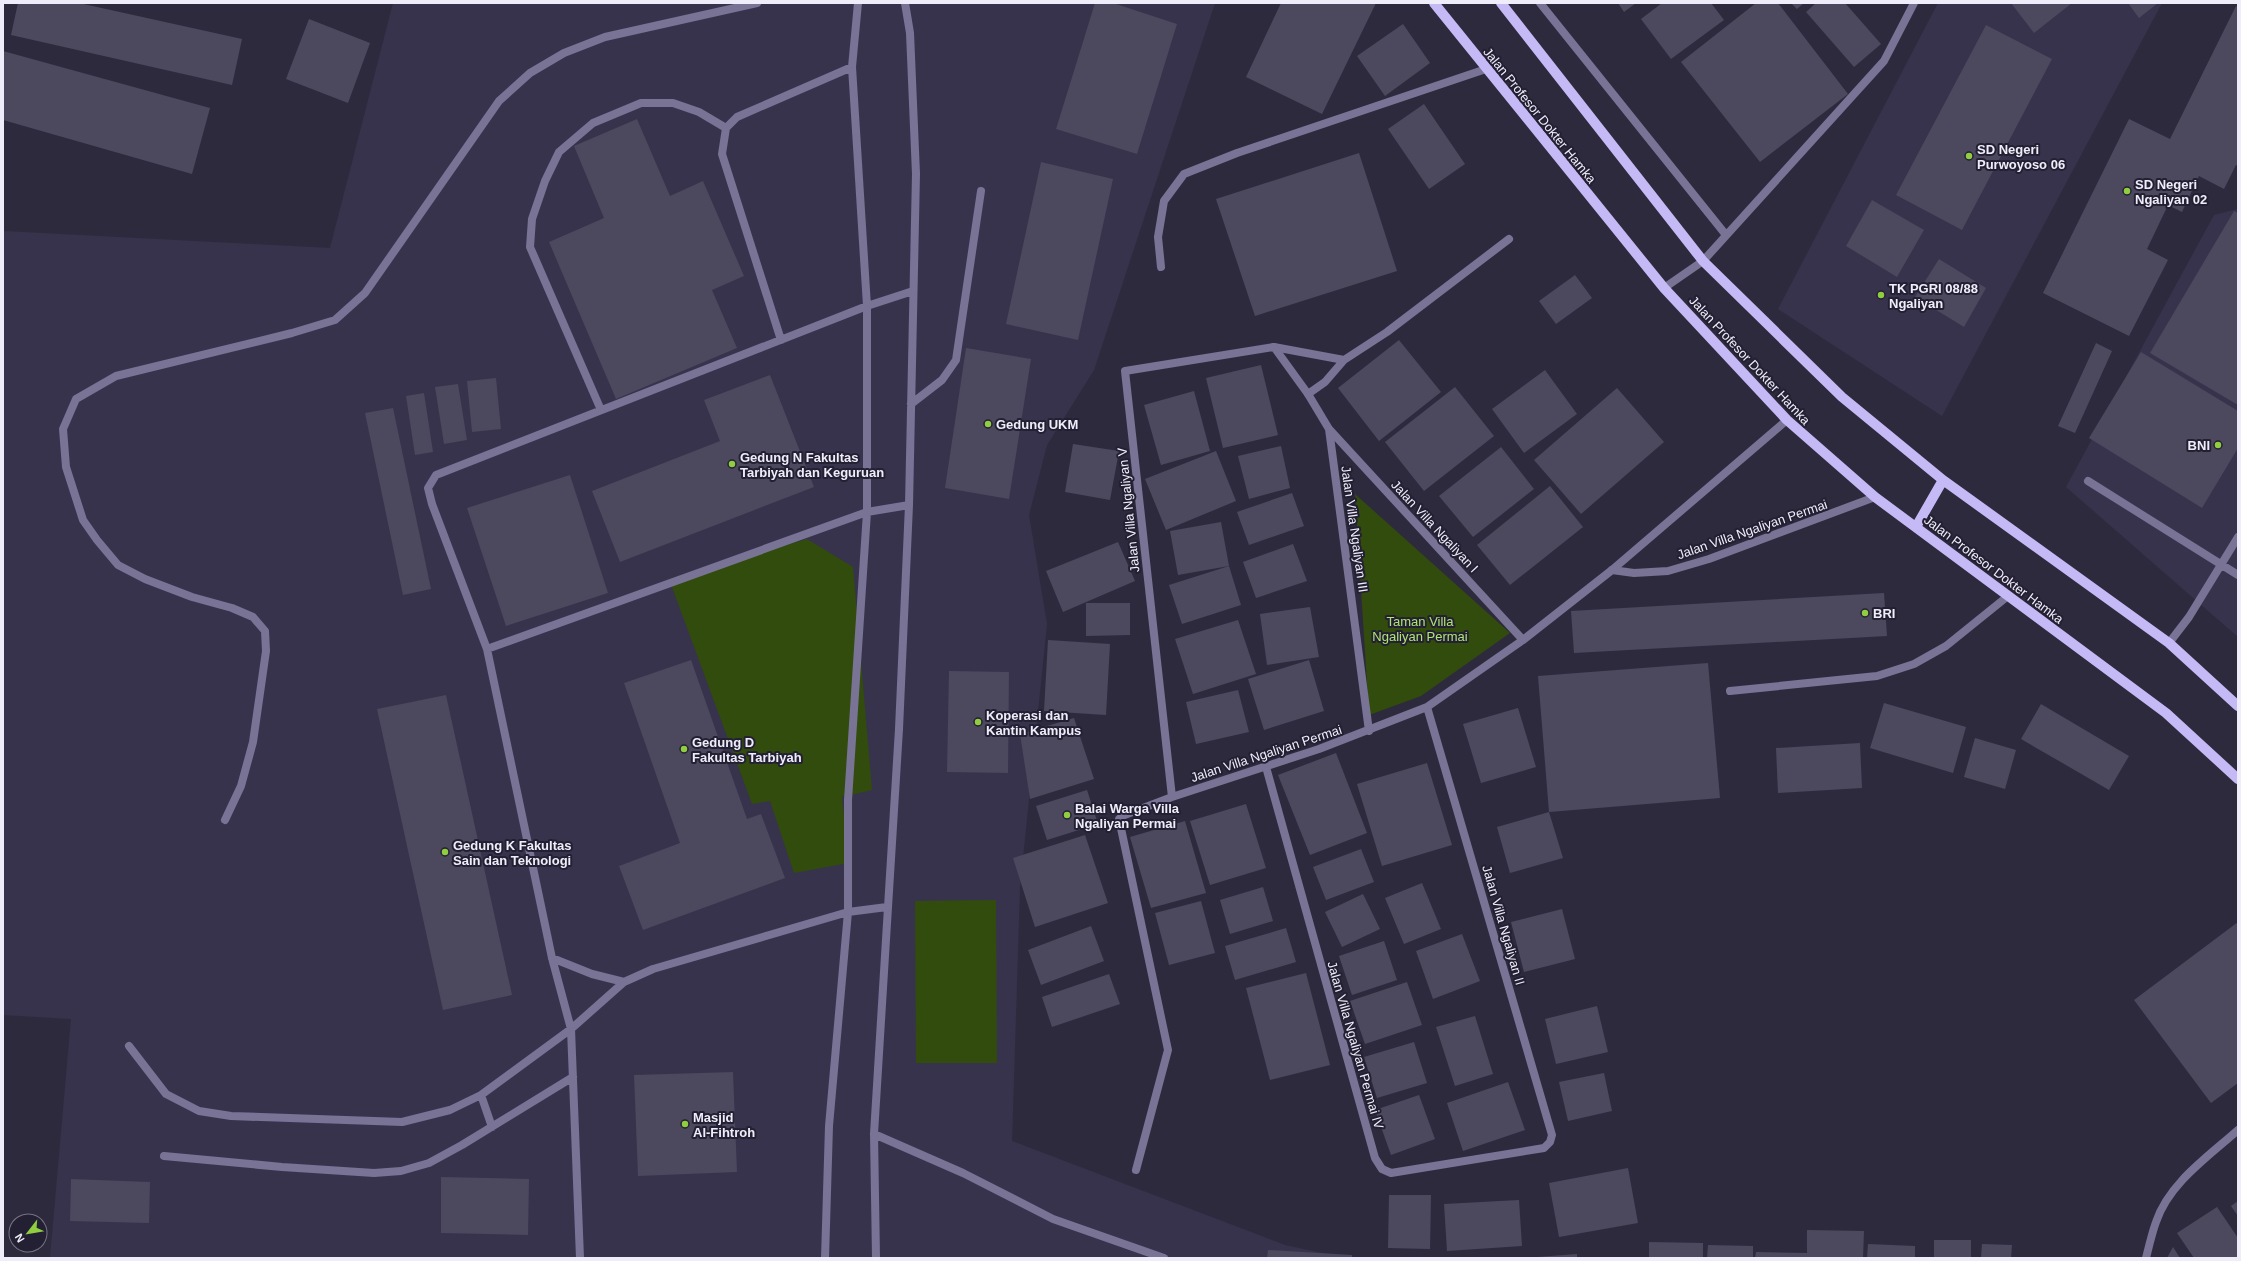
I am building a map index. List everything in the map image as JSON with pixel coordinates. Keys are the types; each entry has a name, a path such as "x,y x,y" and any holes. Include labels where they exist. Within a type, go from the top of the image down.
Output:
{"main road":[{"name":"Jalan Profesor Dokter Hamka","path":"1434,3 1664,288 1787,420 1875,497 2166,713 2238,779"},
{"path":"1501,3 1703,261 1842,397 1944,480 2169,643 2238,706"},
{"path":"1916,527 1944,480"}],"street":[{"path":"225,820 241,786 253,742 266,651 265,632 253,617 232,608 185,594 118,565 97,540 83,520 66,467 63,429 76,399 116,376 292,333 335,320 365,293 499,101 530,73 564,53 605,37 757,3"},
{"path":"826,1258 829,1126 848,912 848,800 867,512 867,306 852,67 858,3"},
{"path":"876,1258 874,1134 899,729 909,505 916,174 910,33 905,3"},
{"path":"1540,3 1726,235"},
{"path":"1664,288 1703,261 1884,61 1914,3"},
{"path":"781,340 722,154 726,128 737,117 852,67"},
{"path":"1161,267 1158,237 1164,201 1184,174 1236,153 1486,69"},
{"path":"601,410 530,247 532,219 545,181 559,152 593,123 641,103 673,103 700,112 726,128"},
{"path":"911,404 942,380 956,360 981,191"},
{"path":"1308,394 1325,382 1344,360 1387,332 1509,239"},
{"path":"580,1258 571,1029 552,958 487,649 432,504 428,488 436,475 867,306 913,291"},
{"path":"1274,347 1344,360"},
{"name":"Jalan Villa Ngaliyan III","path":"1274,347 1308,394 1329,429 1369,731"},
{"name":"Jalan Villa Ngaliyan V","path":"1172,797 1125,371 1274,347"},
{"name":"Jalan Villa Ngaliyan Permai","path":"1136,1170 1168,1050 1118,819 1122,816 1172,797 1266,767 1369,731 1428,707 1523,640 1612,570 1787,420"},
{"name":"Jalan Villa Ngaliyan I","path":"1329,429 1523,640"},
{"path":"2088,481 2238,575"},
{"name":"Jalan Villa Ngaliyan Permai","path":"1612,570 1634,573 1668,571 1709,559 1875,497"},
{"path":"487,649 867,512 909,505"},
{"path":"2169,643 2189,617 2238,537"},
{"path":"1730,691 1877,676 1914,664 1946,646 2008,596"},
{"name":"Jalan Villa Ngaliyan II","path":"1428,707 1552,1135 1550,1142 1544,1148"},
{"name":"Jalan Villa Ngaliyan Permai IV","path":"1266,767 1375,1158 1382,1169 1391,1173 1544,1148"},
{"path":"129,1046 166,1094 199,1111 232,1116 402,1122 450,1110 481,1095 571,1029 624,982 653,969 848,912 887,906"},
{"path":"552,958 592,974 624,982"},
{"path":"164,1156 290,1168 374,1173 401,1171 429,1163 492,1127 573,1077"},
{"path":"481,1095 492,1127"},
{"path":"2146,1258 2156,1221 2166,1200 2187,1175 2238,1130"},
{"path":"874,1134 962,1173 1053,1219 1164,1258"}],"shaded area":[{"path":"393,3 1215,3 1094,370 1047,445 1029,515 1047,624 1020,887 1012,1141 1285,1245 1345,1258 50,1258 71,1019 3,1015 3,231 330,248"},
{"name":"SD Negeri Purwoyoso 06","path":"1938,3 2162,3 1942,416 1778,309"},
{"path":"2238,209 2238,637 2066,487 2214,215"}],"green space":[{"name":"Taman Villa Ngaliyan Permai","path":"1355,494 1510,633 1421,696 1369,715"},
{"path":"807,539 853,567 872,790 842,797 849,863 794,873 770,801 752,804 669,579"},
{"path":"996,900 997,1063 916,1063 915,901"}],"building":[{"path":"18,3 79,3 242,39 232,85 11,35"},
{"path":"1095,3 1113,3 1177,24 1137,154 1056,129"},
{"path":"1281,3 1376,3 1322,114 1246,77"},
{"path":"1618,3 1636,3 1624,12"},
{"path":"1662,3 1711,3 1724,20 1671,59 1641,19"},
{"path":"1756,3 1778,3 1848,94 1760,162 1681,62"},
{"path":"1791,3 1804,3 1797,9"},
{"path":"1816,3 1845,3 1881,44 1854,67 1806,12"},
{"path":"2011,3 2072,3 2034,33"},
{"path":"2128,3 2158,3 2139,18"},
{"path":"2236,6 2238,7 2238,166 2236,165 2224,189 2199,176 2182,212 2168,205 2147,249 2168,260 2129,336 2043,293 2129,119 2170,139"},
{"path":"309,19 370,43 348,103 286,79"},
{"path":"1403,24 1430,63 1385,96 1357,56"},
{"path":"1986,25 2052,59 1962,230 1896,195"},
{"path":"3,51 210,108 192,174 3,120"},
{"path":"1424,104 1465,164 1429,189 1388,129"},
{"path":"637,119 670,196 703,181 744,276 712,290 737,348 616,399 549,242 604,218 574,146"},
{"path":"1359,153 1397,271 1255,316 1216,199"},
{"path":"1041,162 1113,179 1078,340 1006,324"},
{"path":"1872,200 1924,230 1897,277 1846,246"},
{"path":"2234,211 2238,213 2238,405 2150,353"},
{"path":"1939,259 1986,288 1964,327 1915,297"},
{"path":"1575,275 1592,298 1556,324 1539,301"},
{"path":"1399,340 1441,392 1379,441 1338,388"},
{"path":"2096,343 2112,351 2075,433 2058,426"},
{"name":"Gedung UKM","path":"966,348 1031,359 1009,499 945,488"},
{"path":"2141,352 2238,411 2238,448 2202,508 2089,438"},
{"path":"1261,365 1278,435 1223,448 1206,378"},
{"path":"1545,370 1577,414 1524,453 1492,409"},
{"name":"Gedung N Fakultas Tarbiyah dan Keguruan","path":"770,375 814,487 620,562 592,491 720,441 704,400"},
{"path":"496,378 501,429 472,432 467,381"},
{"path":"458,384 467,440 444,444 435,387"},
{"path":"1455,387 1494,436 1424,491 1385,442"},
{"path":"1617,388 1664,442 1581,514 1534,460"},
{"path":"1194,391 1210,451 1161,465 1144,405"},
{"path":"424,393 433,452 415,455 406,396"},
{"path":"393,408 431,589 403,595 365,413"},
{"path":"1073,444 1119,451 1110,500 1065,492"},
{"path":"1281,446 1290,488 1249,499 1238,456"},
{"path":"1501,447 1534,489 1473,537 1439,496"},
{"path":"1216,451 1236,501 1166,530 1145,479"},
{"path":"570,475 608,593 506,626 467,508"},
{"path":"1550,486 1583,527 1510,585 1477,545"},
{"path":"1292,493 1304,526 1249,545 1237,512"},
{"path":"1221,522 1229,566 1178,575 1170,531"},
{"path":"1118,542 1135,581 1063,612 1046,571"},
{"path":"1293,544 1307,581 1256,598 1243,562"},
{"path":"1229,566 1241,605 1182,624 1169,585"},
{"path":"1884,593 1887,636 1574,653 1571,611"},
{"path":"1086,603 1130,603 1130,635 1086,636"},
{"path":"1310,607 1319,657 1267,665 1260,614"},
{"path":"1238,620 1256,674 1193,694 1175,639"},
{"path":"1048,640 1110,644 1106,715 1044,711"},
{"name":"Gedung D Fakultas Tarbiyah","path":"691,660 747,819 761,814 785,878 643,930 619,866 680,843 624,683"},
{"path":"1309,660 1324,711 1264,730 1248,679"},
{"path":"1708,663 1720,798 1549,812 1538,676"},
{"name":"Koperasi dan Kantin Kampus","path":"949,671 1009,672 1008,773 947,772"},
{"path":"1238,690 1249,732 1196,744 1186,702"},
{"name":"Gedung K Fakultas Sain dan Teknologi","path":"446,695 512,995 443,1010 377,709"},
{"path":"1884,703 1966,727 1953,773 1870,748"},
{"path":"2041,704 2129,756 2109,790 2021,739"},
{"path":"1518,708 1536,767 1481,783 1463,724"},
{"path":"1074,718 1094,779 1030,799 1020,734"},
{"path":"1975,738 2016,750 2005,789 1964,777"},
{"path":"1860,743 1862,788 1778,793 1776,748"},
{"path":"1336,753 1367,833 1310,855 1278,775"},
{"path":"1427,763 1452,845 1382,866 1357,784"},
{"name":"Balai Warga Villa Ngaliyan Permai","path":"1087,790 1098,824 1047,840 1036,806"},
{"path":"1246,804 1266,868 1210,885 1190,821"},
{"path":"1549,812 1563,858 1510,873 1497,827"},
{"path":"1185,821 1206,893 1151,908 1130,837"},
{"path":"1085,835 1108,903 1035,927 1013,858"},
{"path":"1361,849 1374,882 1326,900 1313,867"},
{"path":"1422,883 1441,929 1404,944 1385,898"},
{"path":"1263,887 1273,921 1230,934 1220,900"},
{"path":"1363,894 1380,929 1342,947 1325,912"},
{"path":"1201,901 1215,953 1169,965 1155,913"},
{"path":"1562,909 1575,959 1524,972 1511,922"},
{"path":"2238,922 2238,1083 2211,1103 2134,1000"},
{"path":"1091,926 1104,961 1041,985 1028,950"},
{"path":"1286,928 1296,962 1235,980 1225,946"},
{"path":"1462,934 1480,981 1433,999 1416,951"},
{"path":"1384,941 1397,980 1352,995 1339,956"},
{"path":"1306,973 1330,1065 1270,1080 1246,988"},
{"path":"1109,974 1120,1004 1052,1027 1042,997"},
{"path":"1407,982 1422,1025 1365,1044 1350,1001"},
{"path":"1597,1006 1608,1052 1556,1064 1545,1019"},
{"path":"1475,1016 1493,1074 1455,1086 1436,1027"},
{"path":"1414,1042 1427,1083 1377,1098 1364,1057"},
{"name":"Masjid Al-Fihtroh","path":"733,1072 737,1172 638,1176 634,1075"},
{"path":"1604,1073 1612,1111 1568,1121 1559,1082"},
{"path":"1508,1082 1525,1130 1463,1151 1447,1103"},
{"path":"1419,1095 1435,1139 1391,1155 1375,1110"},
{"path":"1628,1168 1638,1223 1559,1237 1549,1183"},
{"path":"441,1177 529,1179 528,1235 441,1233"},
{"path":"71,1179 150,1182 149,1223 70,1221"},
{"path":"1389,1195 1431,1195 1430,1249 1388,1248"},
{"path":"1519,1200 1522,1246 1447,1251 1444,1204"},
{"path":"2238,1201 2238,1216 2231,1206"},
{"path":"2217,1207 2238,1238 2238,1258 2194,1258 2177,1233"},
{"path":"1807,1230 1864,1231 1863,1258 1755,1258 1756,1252 1807,1253"},
{"path":"1934,1240 1971,1240 1971,1258 1934,1258"},
{"path":"1649,1242 1703,1243 1703,1258 1649,1258"},
{"path":"1868,1244 1915,1246 1915,1258 1867,1258"},
{"path":"1982,1244 2012,1245 2011,1258 1981,1258"},
{"path":"1708,1245 1753,1246 1753,1258 1707,1258"},
{"path":"2173,1247 2180,1258 2167,1258"},
{"path":"1268,1250 1352,1255 1352,1258 1267,1258"},
{"path":"1577,1254 1577,1258 1537,1258 1537,1257"}],"place":[{"name":"SD Negeri Purwoyoso 06","path":"1969,156"},
{"name":"SD Negeri Ngaliyan 02","path":"2127,191"},
{"name":"TK PGRI 08/88 Ngaliyan","path":"1881,295"},
{"name":"Gedung UKM","path":"988,424"},
{"name":"BNI","path":"2218,445"},
{"name":"Gedung N Fakultas Tarbiyah dan Keguruan","path":"732,464"},
{"name":"BRI","path":"1865,613"},
{"name":"Koperasi dan Kantin Kampus","path":"978,722"},
{"name":"Gedung D Fakultas Tarbiyah","path":"684,749"},
{"name":"Balai Warga Villa Ngaliyan Permai","path":"1067,815"},
{"name":"Gedung K Fakultas Sain dan Teknologi","path":"445,852"},
{"name":"Masjid Al-Fihtroh","path":"685,1124"}]}
